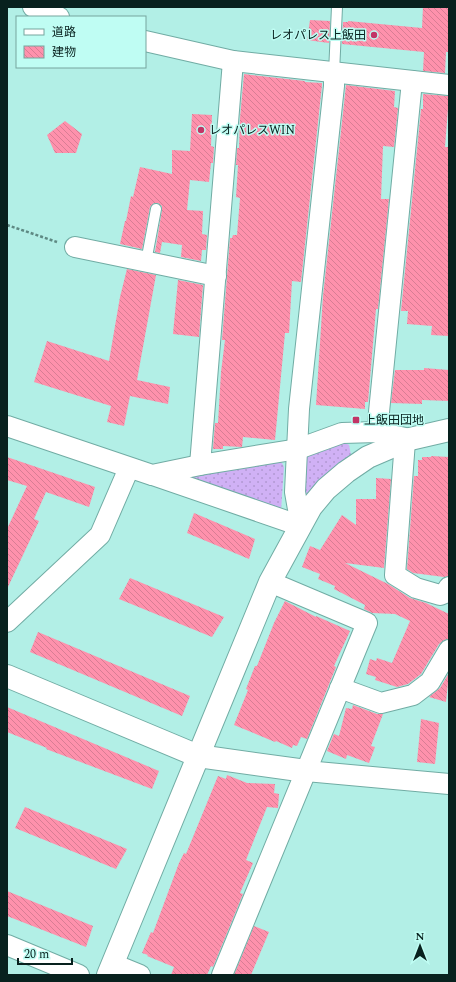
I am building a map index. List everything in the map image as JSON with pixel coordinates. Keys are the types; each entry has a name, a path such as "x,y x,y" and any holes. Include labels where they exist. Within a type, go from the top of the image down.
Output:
{"street":[{"path":"33,7 56,16"},
{"path":"146,41 233,61 449,85"},
{"path":"200,465 233,61"},
{"path":"301,526 295,492 299,409 334,73"},
{"path":"377,432 412,81"},
{"path":"75,247 216,276"},
{"path":"7,426 301,526"},
{"path":"140,975 110,969 270,582 311,507 326,489 346,472 368,457 407,440 449,430"},
{"path":"152,475 200,465 298,449 342,433 377,432 407,440"},
{"path":"407,440 395,575 416,588 440,596 445,593 449,586"},
{"path":"7,622 100,535 129,468"},
{"path":"222,975 368,623 270,582"},
{"path":"340,688 382,703 413,695 430,682 449,650"},
{"path":"7,676 198,756 306,771 449,784"},
{"path":"7,945 78,975"}],"lane":[{"path":"334,73 337,7"},
{"path":"146,262 156,209"}],"path":[{"path":"7,225 75,247"}],"shaded area":[{"path":"341,441 349,445 351,455 307,494 304,490 306,458 318,447"},
{"path":"281,461 284,467 281,511 178,476"}],"building":[{"path":"423,7 449,7 449,42 448,52 446,52 445,73 423,71 424,52 342,44 343,22 348,21 422,28"},
{"path":"310,20 330,21 329,43 307,40"},
{"path":"244,74 322,83 322,85 301,282 292,281 289,333 285,333 275,440 243,437 242,447 223,446 223,449 213,449 215,423 218,423 221,372 225,340 222,340 230,238 232,238 233,235 237,235 240,198 236,197 238,165 236,165 237,148 239,148"},
{"path":"346,85 395,91 394,107 398,108 394,147 383,146 381,199 389,199 378,309 376,309 368,402 365,402 365,409 316,405 323,296"},
{"path":"423,94 449,96 445,147 449,147 449,336 431,335 432,326 407,324 408,311 401,311 421,109 423,109"},
{"path":"192,114 212,115 211,146 214,147 213,163 211,163 209,182 190,180 187,210 203,211 202,234 207,235 206,250 202,250 201,261 181,257 182,245 162,242 160,253 155,252 162,210 162,206 158,203 154,203 150,207 142,249 120,244 131,196 133,197 140,167 172,174 172,150 190,151"},
{"path":"65,121 82,134 76,153 55,153 47,135"},
{"path":"127,269 156,275 137,380 170,387 168,404 130,396 124,426 107,422 111,406 34,382 47,341 109,361 120,297"},
{"path":"178,280 203,285 199,337 173,334"},
{"path":"424,368 449,370 449,401 422,400 422,404 391,403 395,370 424,370"},
{"path":"7,457 95,487 89,507 46,492 34,519 39,521 7,589 7,529 27,486 7,480"},
{"path":"422,457 449,457 449,576 444,577 413,573 407,569 414,476 418,476 418,460 422,460"},
{"path":"376,478 391,479 384,568 345,563 388,584 410,598 426,603 449,614 449,639 444,640 439,644 421,674 408,684 397,687 375,680 376,677 366,674 370,659 376,661 377,658 392,663 410,621 395,614 372,613 364,609 365,605 334,589 335,586 318,579 320,574 302,567 310,546 320,550 342,515 356,525 356,499 376,499"},
{"path":"194,513 255,539 249,559 187,533"},
{"path":"130,578 224,617 212,637 119,599"},
{"path":"285,601 316,617 350,631 334,666 336,667 307,739 301,737 297,746 293,745 292,748 234,725 248,690 246,689 255,666 257,666 274,623"},
{"path":"38,632 190,696 182,716 30,652"},
{"path":"449,673 446,702 429,697 440,688"},
{"path":"353,705 377,714 383,714 371,746 375,747 369,763 347,755 346,759 327,751 334,734 339,736 346,708 352,709"},
{"path":"7,707 159,771 152,789 46,749 47,748 7,732"},
{"path":"421,719 439,723 435,764 417,762"},
{"path":"227,775 247,783 275,784 274,793 279,794 278,808 267,807 246,860 253,863 240,893 243,894 213,967 211,966 207,975 171,975 174,967 142,953 151,932 153,933 179,863 184,853 186,854 218,776 226,779"},
{"path":"25,807 127,849 116,869 15,828"},
{"path":"7,891 93,926 86,947 7,916"},
{"path":"254,926 269,932 251,975 234,975"}],"place":[{"name":"レオパレス上飯田","path":"374,35"},
{"name":"レオパレスWIN","path":"201,130"},
{"name":"上飯田団地","path":"356,420"}]}
